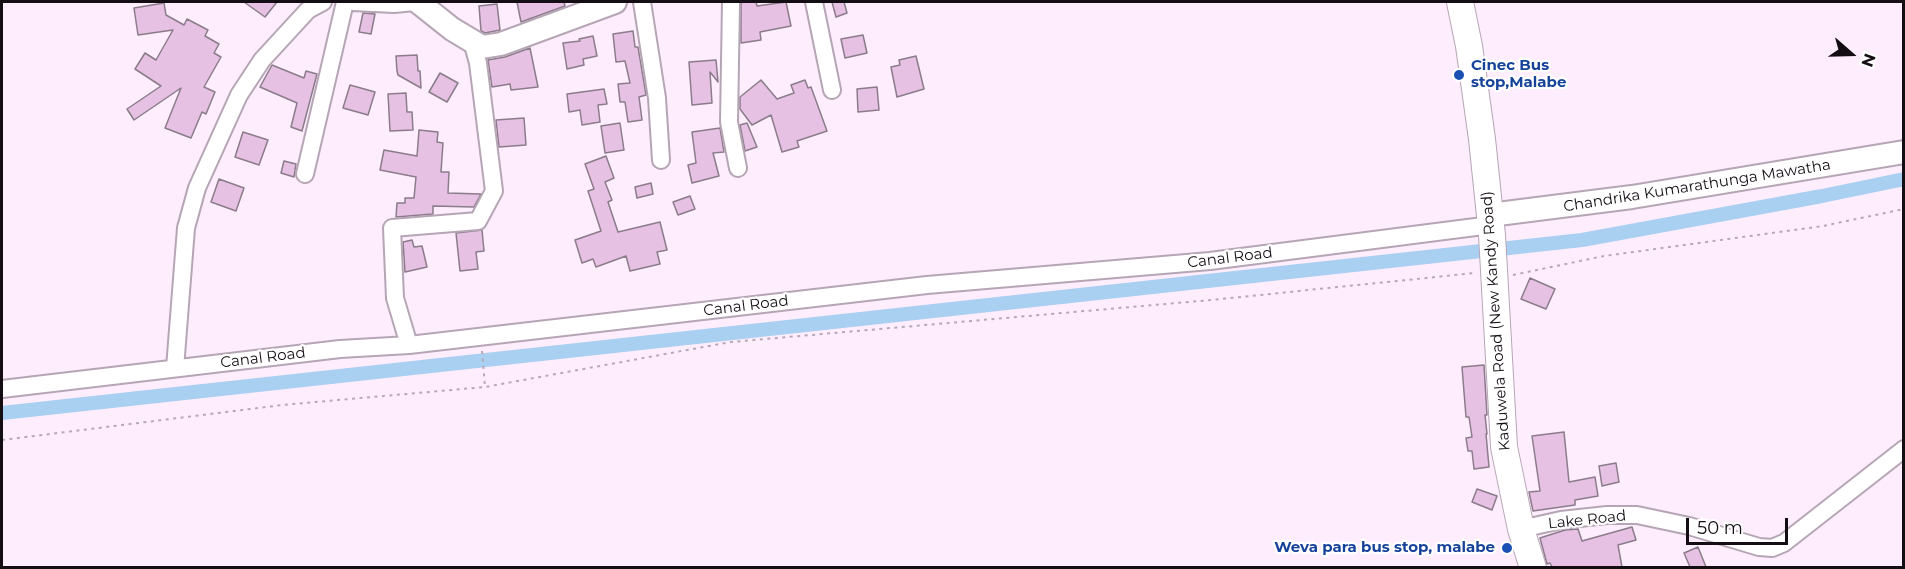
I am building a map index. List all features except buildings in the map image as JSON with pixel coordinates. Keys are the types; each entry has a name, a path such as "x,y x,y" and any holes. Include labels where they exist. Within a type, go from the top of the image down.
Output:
{"main road":[{"path":"416,2 452,29 482,47 501,44 615,2"},
{"name":"Kaduwela Road (New Kandy Road)","path":"1460,2 1469,46 1482,139 1496,275 1504,447 1521,529 1533,567"},
{"name":"Chandrika Kumarathunga Mawatha","path":"1491,225 1632,197 1904,152"}],"street":[{"path":"175,368 186,228 197,188 239,95 262,60 308,10 323,2"},
{"path":"305,174 345,2"},
{"path":"353,2 394,4 416,2"},
{"path":"642,2 657,98 661,160"},
{"path":"731,2 729,122 738,168"},
{"path":"814,2 832,90"},
{"path":"409,345 394,298 392,228 478,221 494,191 478,63 472,41"},
{"name":"Canal Road","path":"2,389 340,349 409,345 927,285 1210,261 1491,225"},
{"name":"Lake Road","path":"1521,529 1561,519 1637,515 1689,526 1744,544 1773,548 1784,543 1904,449"}],"path":[{"path":"2,440 282,405 485,387 732,342 1211,300 1453,274 1496,275 1604,256 1823,226 1904,209"},
{"path":"482,346 485,387"}],"waterway":[{"path":"2,413 1582,240 1904,179"}],"place":[{"name":"Cinec Bus stop,Malabe","path":"1459,75"},
{"name":"Weva para bus stop, malabe","path":"1507,548"}]}
